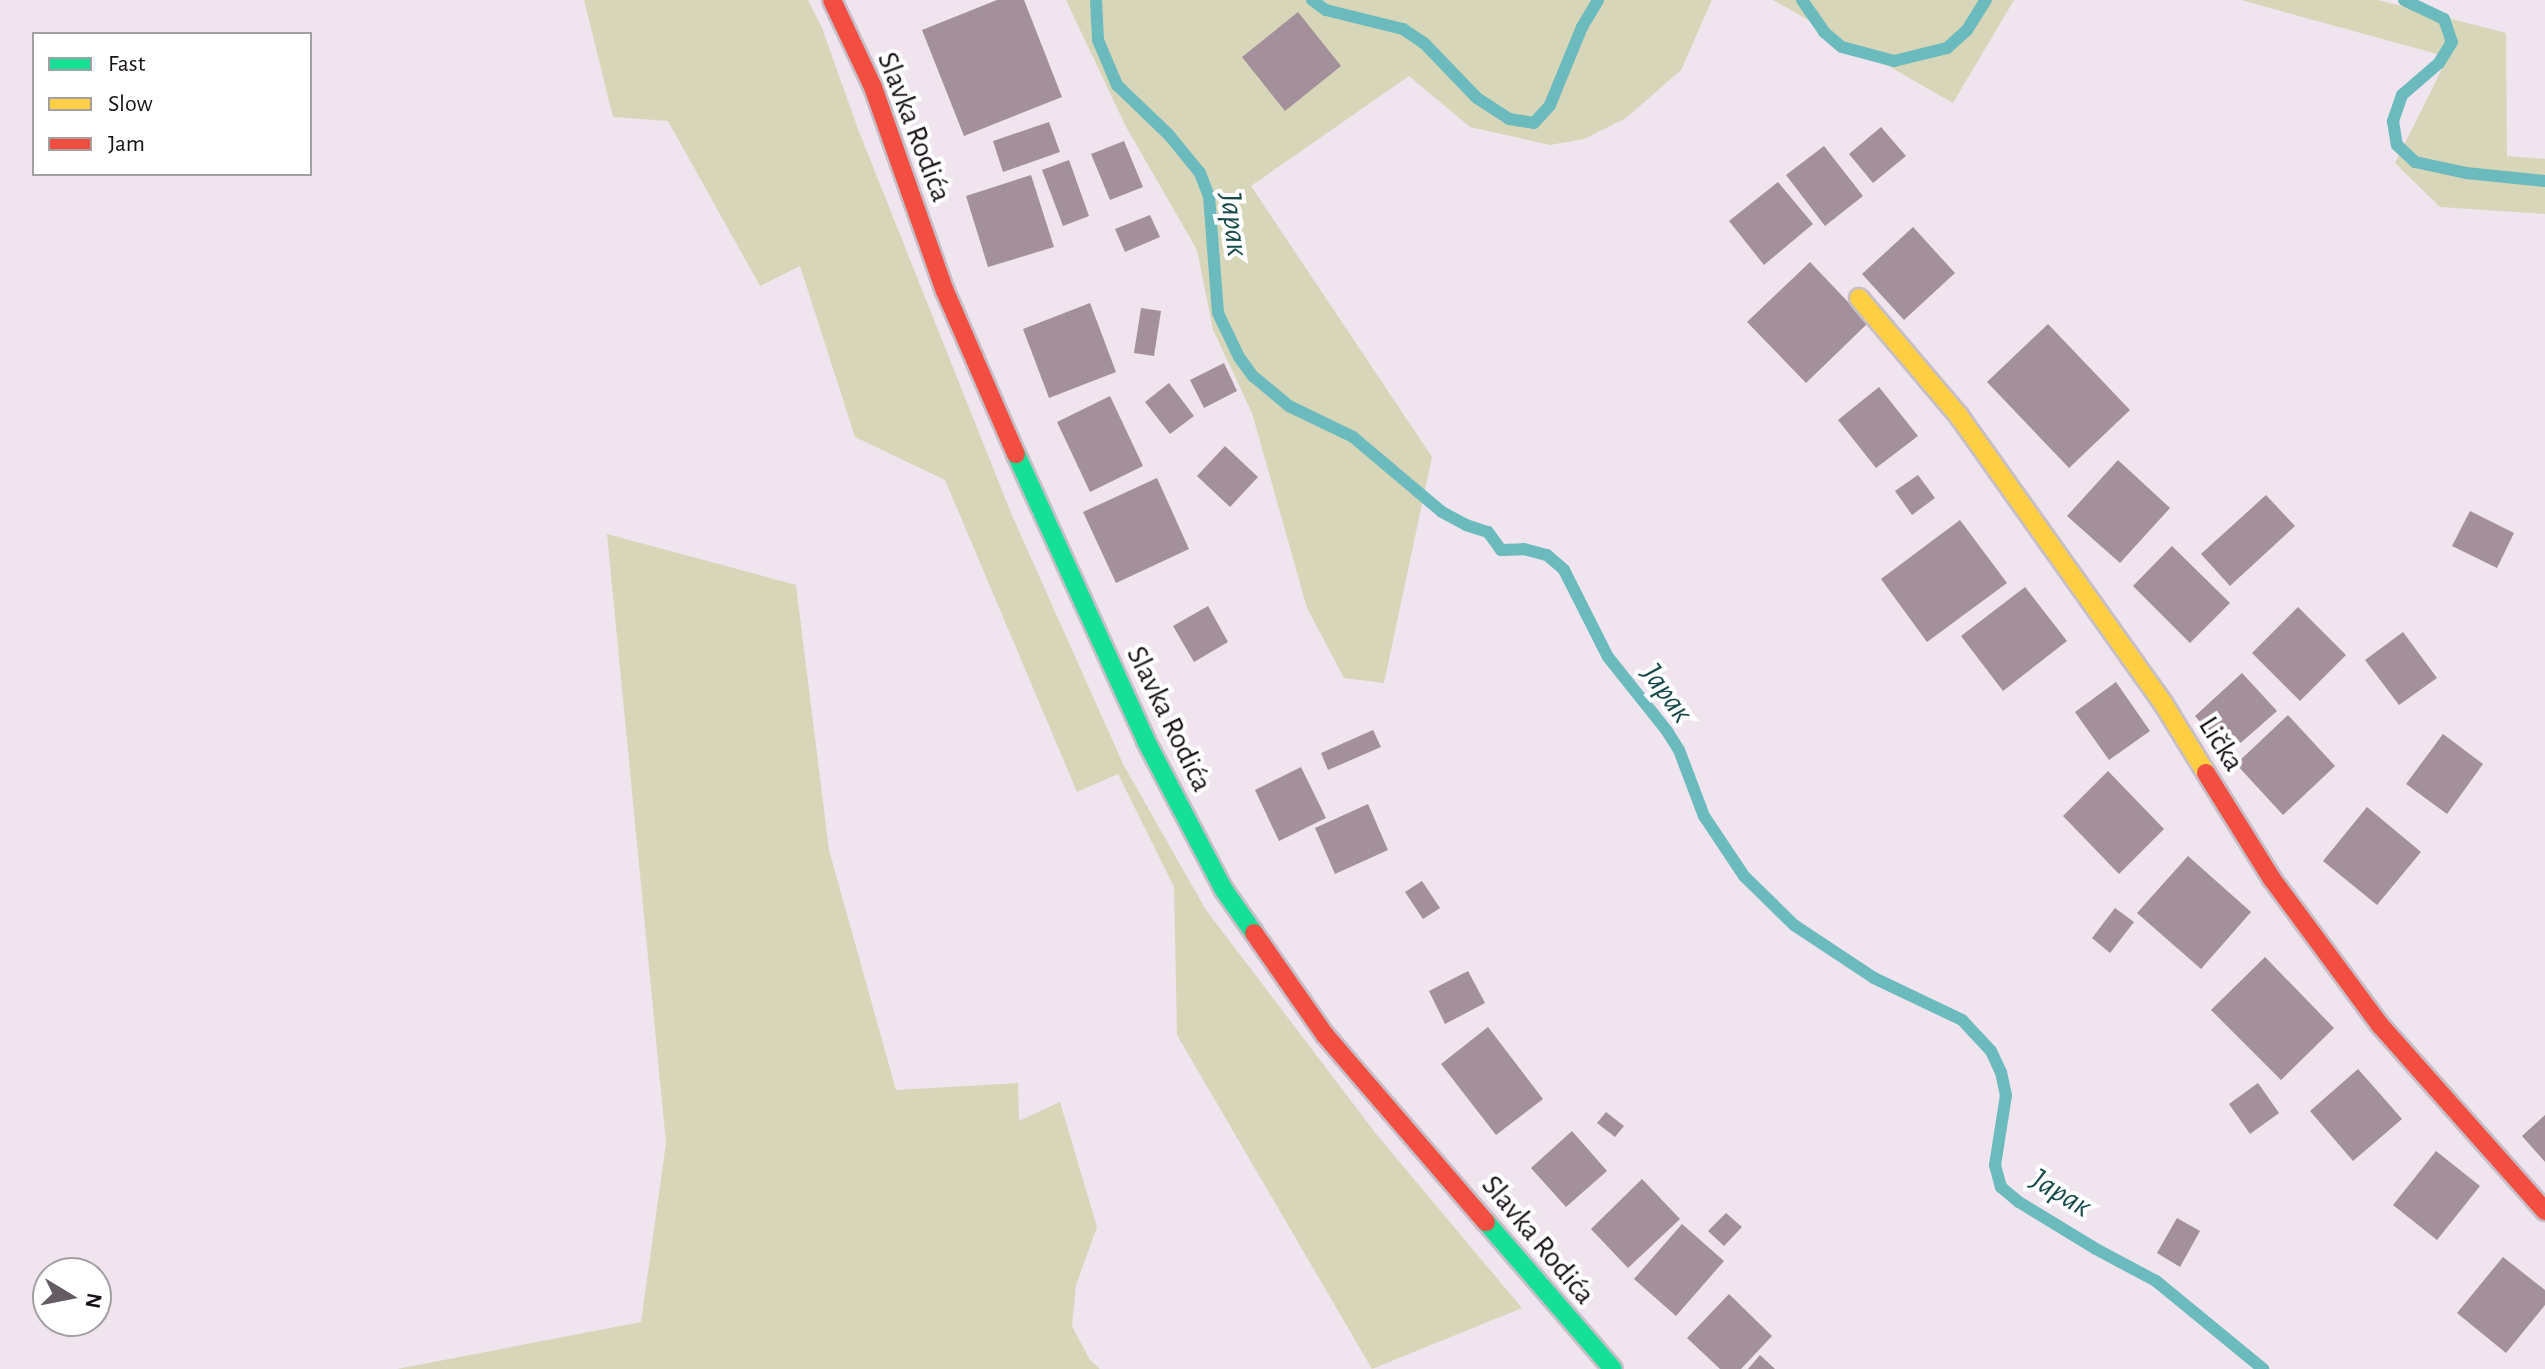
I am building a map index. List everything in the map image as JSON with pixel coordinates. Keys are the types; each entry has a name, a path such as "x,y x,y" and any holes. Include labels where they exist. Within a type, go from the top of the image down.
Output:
{"main road":[{"name":"Slavka Rodića","path":"832,0 873,87 945,291 1058,551 1146,741 1224,890 1325,1035 1613,1369"},
{"name":"Lička","path":"1859,298 1959,416 2163,703 2272,879 2380,1025 2545,1211"}],"green space":[{"path":"584,0 808,0 822,28 858,129 1011,513 1123,764 1206,910 1377,1135 1522,1308 1372,1369 1177,1035 1174,887 1118,774 1077,792 945,480 855,437 800,266 760,286 668,121 613,117"},
{"path":"1066,0 1712,0 1681,70 1626,118 1584,139 1550,145 1470,127 1409,76 1251,186 1432,457 1384,683 1344,678 1307,608 1252,413 1213,330 1197,250 1125,125"},
{"path":"1773,0 2014,0 1953,103"},
{"path":"2241,0 2378,0 2506,33 2507,156 2545,159 2545,214 2440,207 2395,163 2448,57"},
{"path":"607,534 796,585 829,850 896,1090 1018,1083 1019,1121 1060,1102 1097,1227 1076,1285 1072,1326 1090,1360 1100,1369 397,1369 641,1322 666,1143"}],"building":[{"path":"997,0 1024,0 1062,97 964,136 922,30"},
{"path":"1298,12 1341,66 1285,111 1242,57"},
{"path":"1049,122 1060,152 1003,172 993,141"},
{"path":"1881,127 1906,156 1873,183 1849,154"},
{"path":"1124,141 1143,187 1110,200 1091,154"},
{"path":"1824,146 1863,196 1825,226 1786,175"},
{"path":"1069,160 1089,216 1063,226 1042,170"},
{"path":"1031,175 1054,247 988,267 966,196"},
{"path":"1778,182 1813,224 1764,265 1729,221"},
{"path":"1150,215 1160,237 1125,252 1115,229"},
{"path":"1913,227 1955,273 1904,320 1862,274"},
{"path":"1810,262 1868,323 1806,383 1747,322"},
{"path":"1090,303 1116,372 1049,398 1023,329"},
{"path":"1141,308 1161,311 1154,356 1134,353"},
{"path":"2048,324 2130,410 2069,468 1987,382"},
{"path":"1224,363 1237,391 1204,408 1190,380"},
{"path":"1169,383 1194,416 1170,434 1145,402"},
{"path":"1879,387 1918,436 1876,468 1838,420"},
{"path":"1110,396 1143,466 1090,492 1057,422"},
{"path":"1225,446 1258,477 1230,507 1197,476"},
{"path":"2118,460 2170,508 2120,563 2067,516"},
{"path":"1918,475 1935,498 1912,515 1895,491"},
{"path":"1157,478 1189,549 1116,583 1083,512"},
{"path":"2266,495 2295,526 2230,586 2201,554"},
{"path":"2470,511 2514,533 2497,568 2452,546"},
{"path":"1960,520 2007,583 1927,642 1881,579"},
{"path":"2172,546 2230,603 2190,643 2133,586"},
{"path":"2025,587 2067,641 2003,691 1961,636"},
{"path":"1208,606 1228,642 1194,662 1173,626"},
{"path":"2298,607 2346,655 2300,701 2252,653"},
{"path":"2403,632 2437,678 2399,705 2365,660"},
{"path":"2242,673 2277,711 2228,754 2195,716"},
{"path":"2116,682 2150,731 2109,760 2075,712"},
{"path":"2288,715 2335,766 2283,815 2236,764"},
{"path":"1373,730 1381,747 1328,770 1321,753"},
{"path":"2443,734 2483,764 2447,814 2406,784"},
{"path":"1301,767 1326,818 1279,841 1255,790"},
{"path":"2108,771 2164,829 2119,874 2063,816"},
{"path":"1368,804 1388,850 1335,874 1315,828"},
{"path":"2367,807 2421,852 2377,905 2323,861"},
{"path":"2188,856 2251,912 2201,969 2137,913"},
{"path":"1422,881 1440,908 1423,919 1405,892"},
{"path":"2115,908 2134,922 2110,953 2092,938"},
{"path":"2265,957 2334,1028 2281,1080 2211,1010"},
{"path":"1468,971 1485,1003 1445,1024 1429,991"},
{"path":"1488,1027 1543,1099 1496,1135 1441,1064"},
{"path":"2358,1069 2402,1119 2353,1161 2310,1111"},
{"path":"2258,1083 2279,1113 2250,1134 2229,1104"},
{"path":"1606,1112 1624,1126 1615,1137 1597,1123"},
{"path":"2545,1115 2545,1162 2522,1136"},
{"path":"1572,1131 1607,1171 1566,1207 1531,1168"},
{"path":"2436,1151 2480,1186 2437,1240 2393,1205"},
{"path":"1642,1179 1680,1219 1628,1268 1591,1229"},
{"path":"1726,1213 1742,1227 1724,1246 1708,1231"},
{"path":"2177,1218 2200,1231 2180,1267 2157,1253"},
{"path":"1682,1224 1724,1261 1676,1316 1634,1279"},
{"path":"2503,1257 2545,1290 2545,1305 2506,1353 2457,1313"},
{"path":"1729,1294 1772,1336 1741,1369 1720,1369 1687,1338"},
{"path":"1760,1355 1775,1369 1748,1369"}],"waterway":[{"name":"Јарак","path":"1096,0 1098,40 1117,85 1169,135 1200,173 1209,196 1218,313 1239,357 1253,376 1289,406 1353,437 1442,512 1488,532 1501,550 1524,549 1547,555 1564,570 1608,657 1679,750 1704,816 1744,876 1794,925 1874,978 1962,1020 1991,1051 2001,1072 2006,1095 1995,1165 2001,1187 2019,1202 2096,1249 2156,1281 2263,1369"},
{"path":"1312,0 1326,10 1403,29 1424,43 1477,98 1509,119 1534,123 1550,105 1582,27 1598,0"},
{"path":"1802,0 1824,32 1842,47 1894,61 1947,48 1967,30 1986,0"},
{"path":"2404,0 2444,19 2452,42 2439,63 2402,95 2393,121 2397,145 2415,162 2466,173 2545,181"}],"traffic: fast":[{"path":"1016,454 1146,741 1224,890 1254,933"},
{"path":"1486,1222 1613,1369"}],"traffic: slow":[{"path":"1859,298 1959,416 2163,703 2206,773"}],"traffic: jam":[{"path":"832,0 873,87 945,291 1016,454"},
{"path":"2206,773 2272,879 2380,1025 2545,1211"},
{"path":"1254,933 1325,1035 1486,1222"}]}
